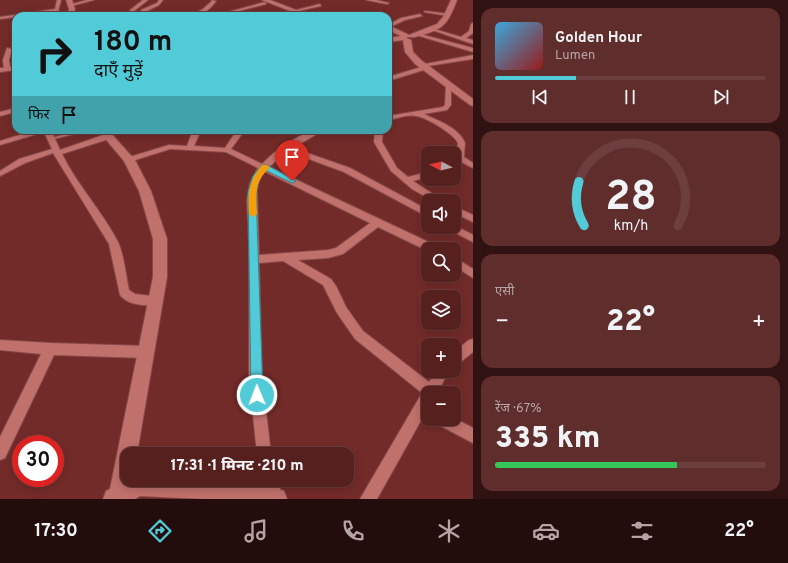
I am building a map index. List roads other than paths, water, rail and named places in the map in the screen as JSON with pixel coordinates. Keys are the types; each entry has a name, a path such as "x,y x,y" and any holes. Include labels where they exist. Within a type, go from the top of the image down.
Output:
{"main road":[{"path":"258,0 297,12"},
{"path":"392,39 409,37 434,30 444,23 454,0"},
{"path":"265,1 291,12"},
{"path":"392,29 409,37"},
{"path":"392,31 409,37"},
{"path":"409,37 410,54 473,98"},
{"path":"426,66 448,85 473,103"},
{"path":"107,134 129,160 145,191 160,240 160,277 117,497"},
{"path":"117,497 138,485 170,493 224,489 273,492"}],"street":[{"path":"43,12 57,10 60,0"},
{"path":"70,3 92,0"},
{"path":"132,12 146,0"},
{"path":"143,12 158,4 161,0"},
{"path":"201,12 213,3 213,0"},
{"path":"368,0 387,3"},
{"path":"228,12 265,1"},
{"path":"294,11 320,5"},
{"path":"392,25 420,14"},
{"path":"0,18 12,16"},
{"path":"461,39 471,32 473,24"},
{"path":"434,30 473,42"},
{"path":"409,37 473,50"},
{"path":"7,69 3,60 9,49"},
{"path":"392,78 426,66 473,57"},
{"path":"0,70 12,68"},
{"path":"392,117 442,110 447,107 448,85"},
{"path":"0,114 12,111"},
{"path":"416,113 445,128 460,140 462,148 461,153"},
{"path":"0,143 31,134"},
{"path":"47,134 56,152 114,244 124,292 127,297 156,300"},
{"path":"0,174 22,161 56,152 103,134"},
{"path":"190,147 195,134"},
{"path":"227,150 238,134"},
{"path":"263,447 257,395 255,259 252,192 257,176 264,167 288,148 311,134"},
{"path":"378,134 377,138 381,148 394,169 406,180 429,194"},
{"path":"129,160 168,147 227,150 421,243"},
{"path":"288,148 348,170 421,210"},
{"path":"461,159 473,166"},
{"path":"406,180 421,176"},
{"path":"461,213 473,219"},
{"path":"255,259 328,254 339,251 378,222"},
{"path":"461,232 473,239"},
{"path":"284,257 327,282 332,289 341,310 359,335 421,393"},
{"path":"461,266 473,274"},
{"path":"461,354 473,344"},
{"path":"0,345 50,349 145,352"},
{"path":"0,453 50,349"},
{"path":"368,499 421,409"},
{"path":"455,426 473,436"}],"lane":[{"path":"425,12 448,15"},
{"path":"50,140 70,134"}]}
